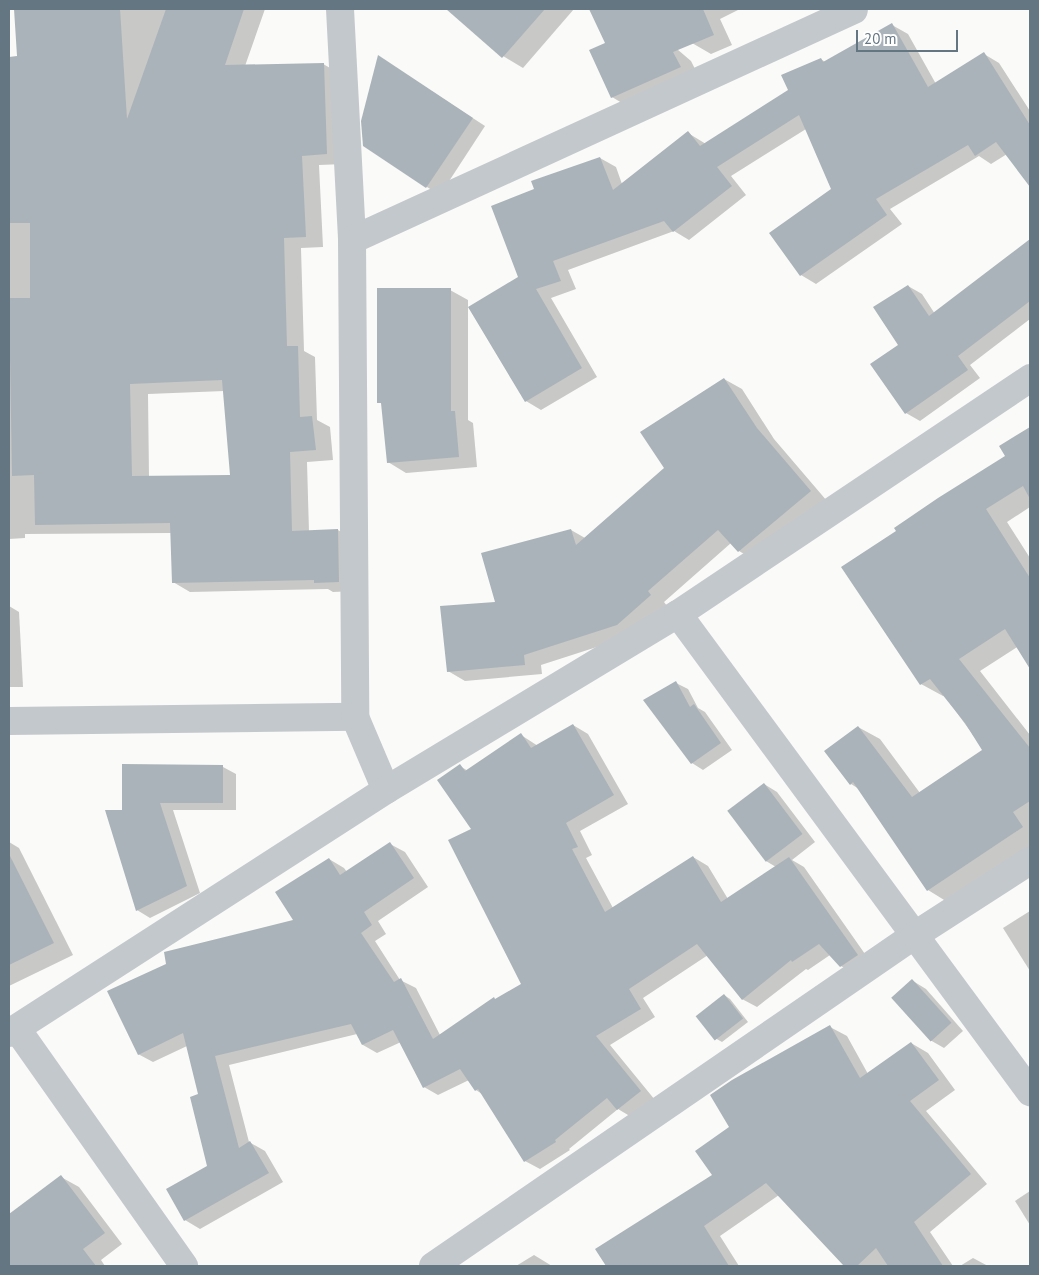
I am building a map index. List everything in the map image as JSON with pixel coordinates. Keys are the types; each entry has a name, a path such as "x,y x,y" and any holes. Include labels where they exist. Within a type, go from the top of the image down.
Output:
{"street":[{"path":"340,9 352,240 355,717 386,790"},
{"path":"352,240 854,10"},
{"path":"184,1266 13,1031 386,790 678,614 1030,378"},
{"path":"678,614 1030,1092"},
{"path":"9,721 355,717"},
{"path":"433,1266 915,936 1030,861"}],"building":[{"path":"14,9 120,9 127,119 166,9 244,9 225,65 324,63 327,154 302,156 306,237 284,238 287,346 298,346 300,417 312,416 316,450 290,452 292,531 338,529 339,582 314,583 314,580 172,583 170,523 35,525 34,475 12,476 9,298 30,298 30,223 9,223 9,57 17,56","holes":["222,380 230,475 132,476 130,384"]},
{"path":"446,9 545,9 502,58"},
{"path":"589,9 703,9 714,35 673,52 681,67 611,98 589,50 605,43"},
{"path":"892,23 928,87 984,52 1030,125 1030,187 996,142 975,156 968,145 876,199 887,215 800,276 769,233 831,189 799,115 717,167 732,186 673,232 664,221 553,261 561,281 536,289 582,368 525,402 468,307 518,277 491,206 534,189 531,181 600,157 613,190 688,131 700,146 788,90 781,75 821,58 823,62"},
{"path":"378,55 473,118 426,188 363,146 361,121"},
{"path":"1030,239 1030,301 958,356 968,370 905,414 870,364 898,345 873,307 908,285 929,316"},
{"path":"377,288 451,288 451,411 455,411 459,457 387,463 381,403 377,403"},
{"path":"724,378 757,428 811,491 738,552 718,530 648,591 651,595 617,625 524,655 525,665 447,672 440,606 495,602 481,553 571,529 576,545 664,468 640,432"},
{"path":"1030,427 1030,499 1023,486 986,509 1030,578 1030,669 1005,629 959,659 1030,748 1030,801 1013,812 1023,827 927,891 853,782 850,785 824,751 858,726 912,797 982,750 965,723 930,679 920,685 841,567 896,531 894,528 938,498 1005,456 999,446"},
{"path":"676,681 690,707 694,704 721,743 691,764 643,700"},
{"path":"573,724 614,795 566,823 578,847 572,849 605,912 693,856 721,902 789,857 858,955 840,967 819,944 792,962 791,960 742,1000 697,944 629,989 641,1009 596,1036 641,1091 617,1110 607,1098 555,1140 556,1142 524,1162 478,1089 475,1091 460,1069 423,1088 393,1030 362,1045 351,1024 215,1056 239,1148 250,1141 269,1173 184,1221 166,1189 207,1166 190,1097 198,1094 183,1033 138,1055 107,991 166,964 164,952 293,920 275,892 329,858 340,875 390,842 414,878 364,912 372,925 361,933 394,982 401,978 433,1039 494,997 495,999 521,984 448,840 471,829 437,780 460,764 465,771 521,733 531,748"},
{"path":"122,764 223,765 223,803 160,803 187,886 136,911 105,810 122,810"},
{"path":"764,783 803,834 766,862 727,811"},
{"path":"9,854 54,943 9,965"},
{"path":"912,979 951,1023 931,1042 891,998"},
{"path":"724,994 743,1018 715,1041 696,1016"},
{"path":"830,1025 860,1078 911,1042 939,1080 910,1101 971,1174 914,1222 943,1266 888,1266 876,1248 857,1266 844,1266 766,1183 704,1226 729,1266 606,1266 595,1249 712,1175 695,1151 729,1127 710,1095 732,1080"},
{"path":"61,1175 105,1233 83,1249 96,1266 9,1266 9,1214"}]}
